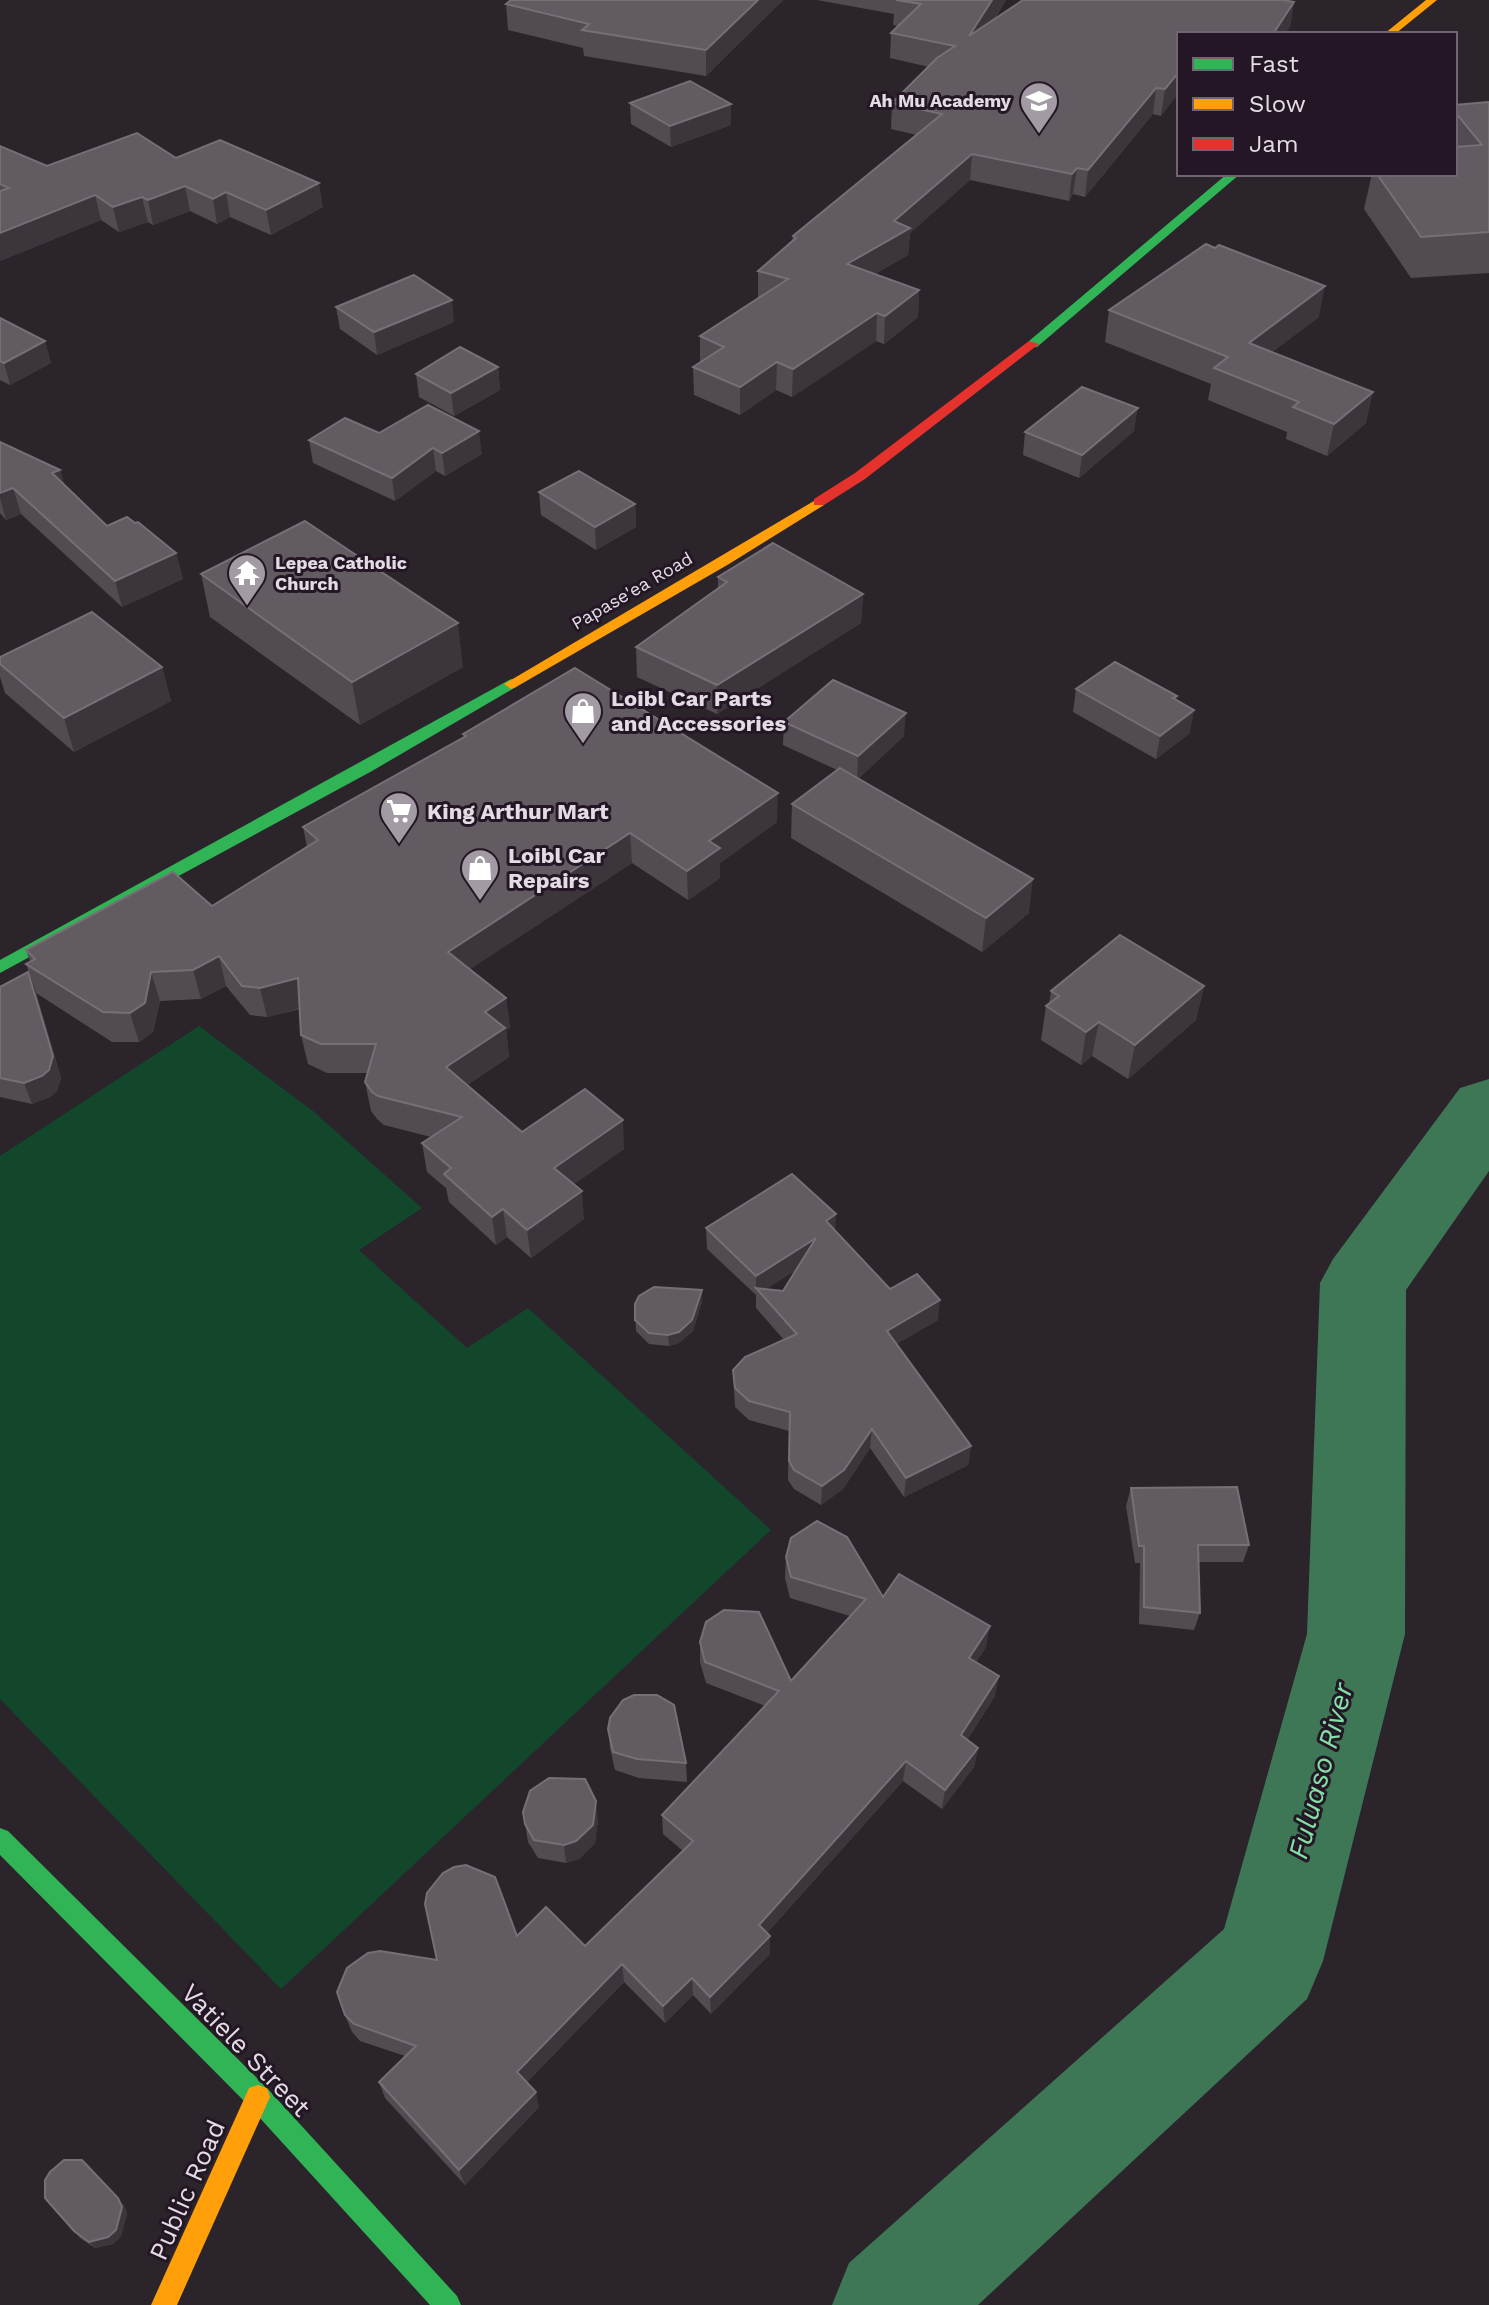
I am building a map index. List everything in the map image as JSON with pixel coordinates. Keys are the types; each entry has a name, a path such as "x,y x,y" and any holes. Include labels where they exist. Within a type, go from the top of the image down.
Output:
{"main road":[{"path":"1392,32 1432,0"},
{"name":"Papase'ea Road","path":"0,967 367,767 724,561 860,476 1016,359 1232,176"},
{"name":"Vatiele Street","path":"0,1839 258,2097 448,2305"},
{"name":"Public Road","path":"164,2305 258,2097"}],"green space":[{"path":"199,1026 313,1111 422,1208 359,1250 467,1348 528,1308 771,1530 281,1989 0,1699 0,1156"}],"building":[{"path":"511,0 758,0 706,50 582,30 589,24 506,4"},
{"path":"896,0 992,0 969,36 1023,0 1294,2 1274,32 1177,32 1177,74 1165,89 1156,88 1088,170 1077,168 1072,174 972,154 894,221 910,228 847,264 919,290 885,316 877,313 793,369 777,362 740,387 693,367 724,347 700,336 788,279 758,271 796,238 793,236 942,114 892,103 937,58 955,46 891,33 921,4"},
{"path":"690,81 731,104 670,126 630,103"},
{"path":"1489,102 1489,232 1421,237 1378,176 1457,176 1457,147 1482,145 1457,114 1457,105"},
{"path":"137,133 176,158 220,140 319,183 266,210 226,192 213,199 185,186 148,200 142,197 113,207 95,195 0,233 0,191 9,188 0,184 0,146 47,166"},
{"path":"1206,244 1215,248 1219,245 1325,286 1249,343 1373,392 1334,424 1293,407 1299,402 1214,368 1228,357 1109,310"},
{"path":"414,275 452,300 374,332 336,307"},
{"path":"0,318 45,341 4,363 0,361"},
{"path":"460,347 498,367 451,393 416,374"},
{"path":"1082,387 1138,408 1082,455 1025,432"},
{"path":"428,405 479,431 442,453 433,448 392,478 309,440 345,418 379,433"},
{"path":"0,442 60,470 52,473 107,526 127,517 138,522 176,553 115,581 13,488 0,493"},
{"path":"579,471 635,504 595,527 539,492"},
{"path":"305,521 458,623 352,682 201,574"},
{"path":"773,543 863,594 717,685 636,647 727,582 718,577"},
{"path":"92,612 162,667 64,718 0,664 0,657"},
{"path":"1115,662 1177,696 1173,698 1194,710 1160,736 1076,689"},
{"path":"575,668 778,793 709,841 720,848 687,871 630,833 448,952 506,998 485,1012 505,1028 446,1067 522,1132 585,1089 623,1120 554,1168 582,1191 527,1230 503,1209 492,1217 444,1174 451,1168 422,1143 462,1117 372,1092 365,1082 376,1044 321,1044 301,1035 298,978 260,988 242,986 219,956 193,970 151,972 145,1003 130,1013 103,1012 26,964 35,959 26,950 173,872 212,906 318,840 303,827 466,736 463,734"},
{"path":"833,680 906,713 858,756 784,722"},
{"path":"840,768 1033,879 986,918 792,804"},
{"path":"1120,935 1204,986 1135,1045 1099,1022 1086,1032 1046,1006 1059,996 1051,991"},
{"path":"28,972 53,1056 49,1070 24,1083 0,1078 0,987"},
{"path":"792,1174 836,1214 826,1221 890,1289 917,1274 940,1300 887,1331 971,1446 906,1478 872,1429 844,1470 822,1486 794,1470 789,1461 790,1412 749,1401 735,1388 733,1370 745,1357 797,1334 756,1288 783,1291 816,1238 756,1276 706,1228"},
{"path":"654,1287 702,1290 692,1320 679,1332 668,1335 649,1333 635,1320 635,1304 639,1296"},
{"path":"1237,1487 1249,1545 1198,1545 1200,1613 1144,1607 1144,1546 1139,1546 1131,1488"},
{"path":"817,1521 847,1537 883,1597 899,1574 990,1626 969,1658 999,1676 961,1735 978,1748 945,1790 906,1761 759,1925 770,1936 710,1997 692,1978 663,2006 622,1964 517,2072 536,2092 459,2170 379,2082 416,2046 354,2024 345,2015 337,1992 347,1968 368,1953 380,1951 437,1960 425,1904 427,1893 443,1873 466,1865 495,1877 517,1936 546,1907 585,1946 693,1841 662,1815 779,1691 705,1662 700,1642 706,1622 724,1610 759,1612 791,1681 866,1599 791,1577 786,1557 791,1538"},
{"path":"634,1695 657,1695 674,1705 686,1763 637,1759 613,1752 608,1729 610,1718 623,1700"},
{"path":"549,1778 585,1779 596,1801 593,1825 576,1841 564,1845 534,1840 525,1824 523,1812 530,1791"},
{"path":"64,2160 82,2160 118,2198 122,2207 116,2230 108,2237 89,2242 74,2231 45,2198 45,2180"}],"waterway":[{"name":"Fuluaso River","path":"891,2305 1269,1961 1356,1634 1363,1283 1489,1109"}],"traffic: fast":[{"path":"1033,344 1232,176"},
{"path":"0,967 367,767 511,684"},
{"path":"0,1839 258,2097 448,2305"}],"traffic: slow":[{"path":"1392,32 1432,0"},
{"path":"511,684 724,561 819,502"},
{"path":"164,2305 258,2097"}],"traffic: jam":[{"path":"819,502 860,476 1033,344"}],"place":[{"name":"Ah Mu Academy","path":"1039,135"},
{"name":"Lepea Catholic Church","path":"247,607"},
{"name":"Loibl Car Parts and Accessories","path":"583,745"},
{"name":"King Arthur Mart","path":"399,845"},
{"name":"Loibl Car Repairs","path":"480,902"}]}
